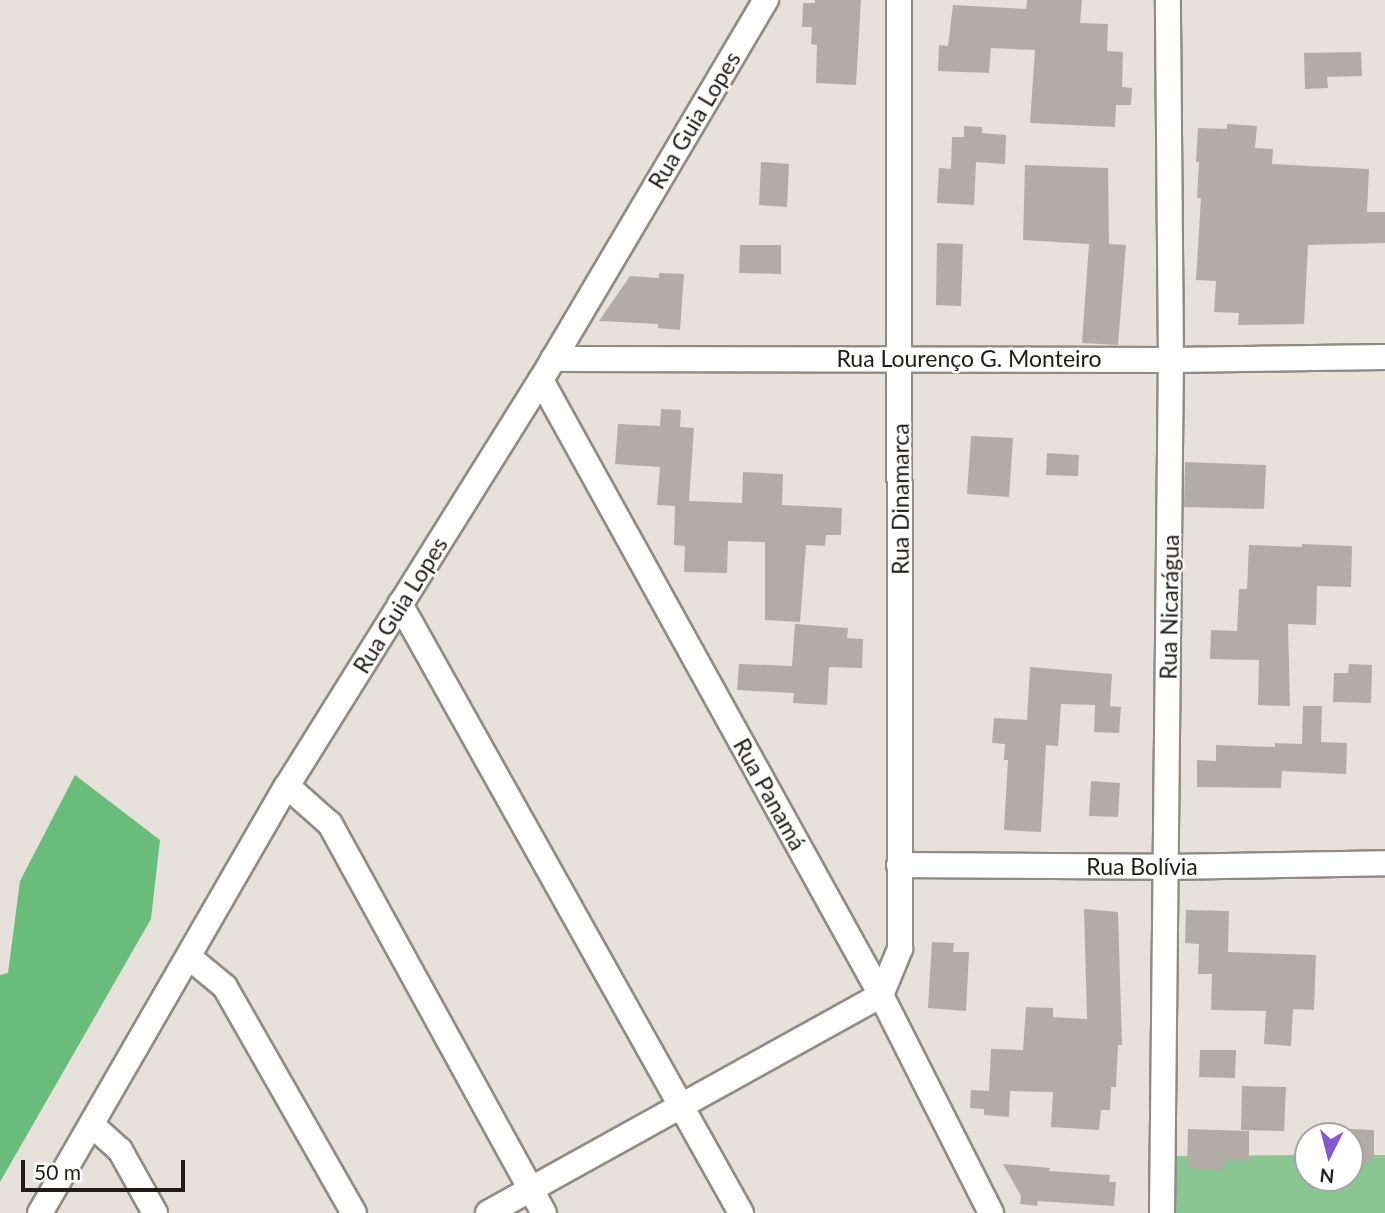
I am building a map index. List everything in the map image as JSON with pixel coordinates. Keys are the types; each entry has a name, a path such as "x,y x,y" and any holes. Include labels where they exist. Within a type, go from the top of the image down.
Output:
{"street":[{"name":"Rua Guia Lopes","path":"40,1213 190,958 287,786 547,369 766,0"},
{"name":"Rua Dinamarca","path":"881,995 900,949 899,0"},
{"name":"Rua Nicarágua","path":"1161,1213 1171,360 1168,0"},
{"name":"Rua Lourenço G. Monteiro","path":"547,369 901,357 1171,360 1385,357"},
{"name":"Rua Panamá","path":"547,369 881,995 991,1213"},
{"path":"400,604 741,1213"},
{"path":"287,786 330,824 544,1213"},
{"name":"Rua Bolívia","path":"899,865 1166,867 1385,863"},
{"path":"190,958 225,987 354,1213"},
{"path":"488,1213 881,995"},
{"path":"92,1125 120,1150 155,1213"}],"green space":[{"path":"75,775 160,840 151,919 0,1182 0,975 8,973 20,881"},
{"path":"1294,1155 1294,1192 1364,1192 1364,1155 1385,1155 1385,1213 1176,1213 1176,1156"}],"building":[{"path":"815,0 861,0 856,85 816,83 817,45 811,44 812,27 802,27 803,3 815,3"},
{"path":"1027,0 1082,0 1080,23 1108,24 1107,51 1123,52 1122,87 1132,88 1131,105 1116,105 1115,127 1030,123 1035,50 991,48 989,73 938,71 939,45 948,46 953,5 1026,9"},
{"path":"1361,52 1362,76 1327,77 1328,88 1305,89 1304,53"},
{"path":"1227,124 1257,126 1255,148 1273,149 1272,164 1369,169 1367,212 1385,212 1385,243 1308,245 1304,324 1238,325 1239,313 1214,312 1216,281 1196,280 1201,198 1197,198 1198,128 1227,129"},
{"path":"964,126 982,127 982,133 1006,135 1005,164 976,162 974,205 937,203 939,168 951,169 952,137 964,137"},
{"path":"761,162 789,164 787,207 759,205"},
{"path":"1025,165 1108,168 1109,244 1126,245 1118,345 1082,343 1089,244 1023,240"},
{"path":"937,243 963,244 961,306 936,305"},
{"path":"740,245 781,245 781,274 739,273"},
{"path":"659,273 684,274 680,330 658,328 658,324 599,321 630,276 659,278"},
{"path":"661,409 681,410 680,427 694,428 689,501 742,503 743,472 783,474 782,505 842,508 841,535 826,535 825,546 806,545 800,622 765,620 765,542 728,541 727,573 684,572 685,546 674,545 675,506 657,505 660,467 615,464 618,424 660,426"},
{"path":"971,436 1013,438 1009,497 967,494"},
{"path":"1047,453 1079,455 1078,476 1046,475"},
{"path":"1185,462 1266,465 1264,509 1184,507"},
{"path":"1302,544 1352,546 1351,587 1317,586 1316,625 1288,624 1290,706 1258,705 1259,660 1210,659 1211,630 1237,631 1239,589 1247,589 1249,545 1302,547"},
{"path":"795,624 848,628 847,638 863,639 862,668 829,667 827,705 793,703 794,693 737,690 739,664 792,666"},
{"path":"1349,664 1372,665 1371,703 1333,702 1334,673 1348,673"},
{"path":"1030,667 1112,674 1108,706 1121,707 1119,733 1094,732 1095,705 1061,704 1058,746 1046,745 1041,832 1004,830 1008,760 1004,760 1005,744 992,743 994,718 1027,720"},
{"path":"1303,706 1322,706 1321,742 1347,743 1346,774 1282,771 1281,788 1197,787 1197,760 1216,761 1216,745 1275,747 1275,743 1302,744"},
{"path":"1091,781 1120,783 1118,817 1089,816"},
{"path":"1084,909 1118,912 1122,1045 1118,1045 1116,1087 1111,1087 1110,1110 1101,1110 1099,1130 1051,1127 1053,1092 1010,1091 1009,1117 984,1115 984,1109 970,1108 971,1090 989,1091 991,1049 1023,1050 1026,1007 1053,1008 1053,1017 1087,1019"},
{"path":"1186,910 1229,911 1228,952 1316,955 1314,1010 1293,1009 1291,1046 1264,1044 1266,1011 1211,1010 1212,974 1198,974 1199,944 1185,943"},
{"path":"932,942 954,943 953,952 969,952 966,1011 928,1008"},
{"path":"1200,1050 1236,1050 1235,1078 1199,1077"},
{"path":"1242,1086 1286,1087 1284,1131 1241,1130"},
{"path":"1188,1129 1249,1131 1249,1161 1225,1160 1224,1170 1187,1168"},
{"path":"1364,1130 1374,1130 1374,1161 1364,1161"},
{"path":"1003,1164 1050,1168 1049,1171 1110,1175 1109,1182 1116,1182 1114,1206 1038,1201 1037,1206 1020,1204 1021,1196"}]}
